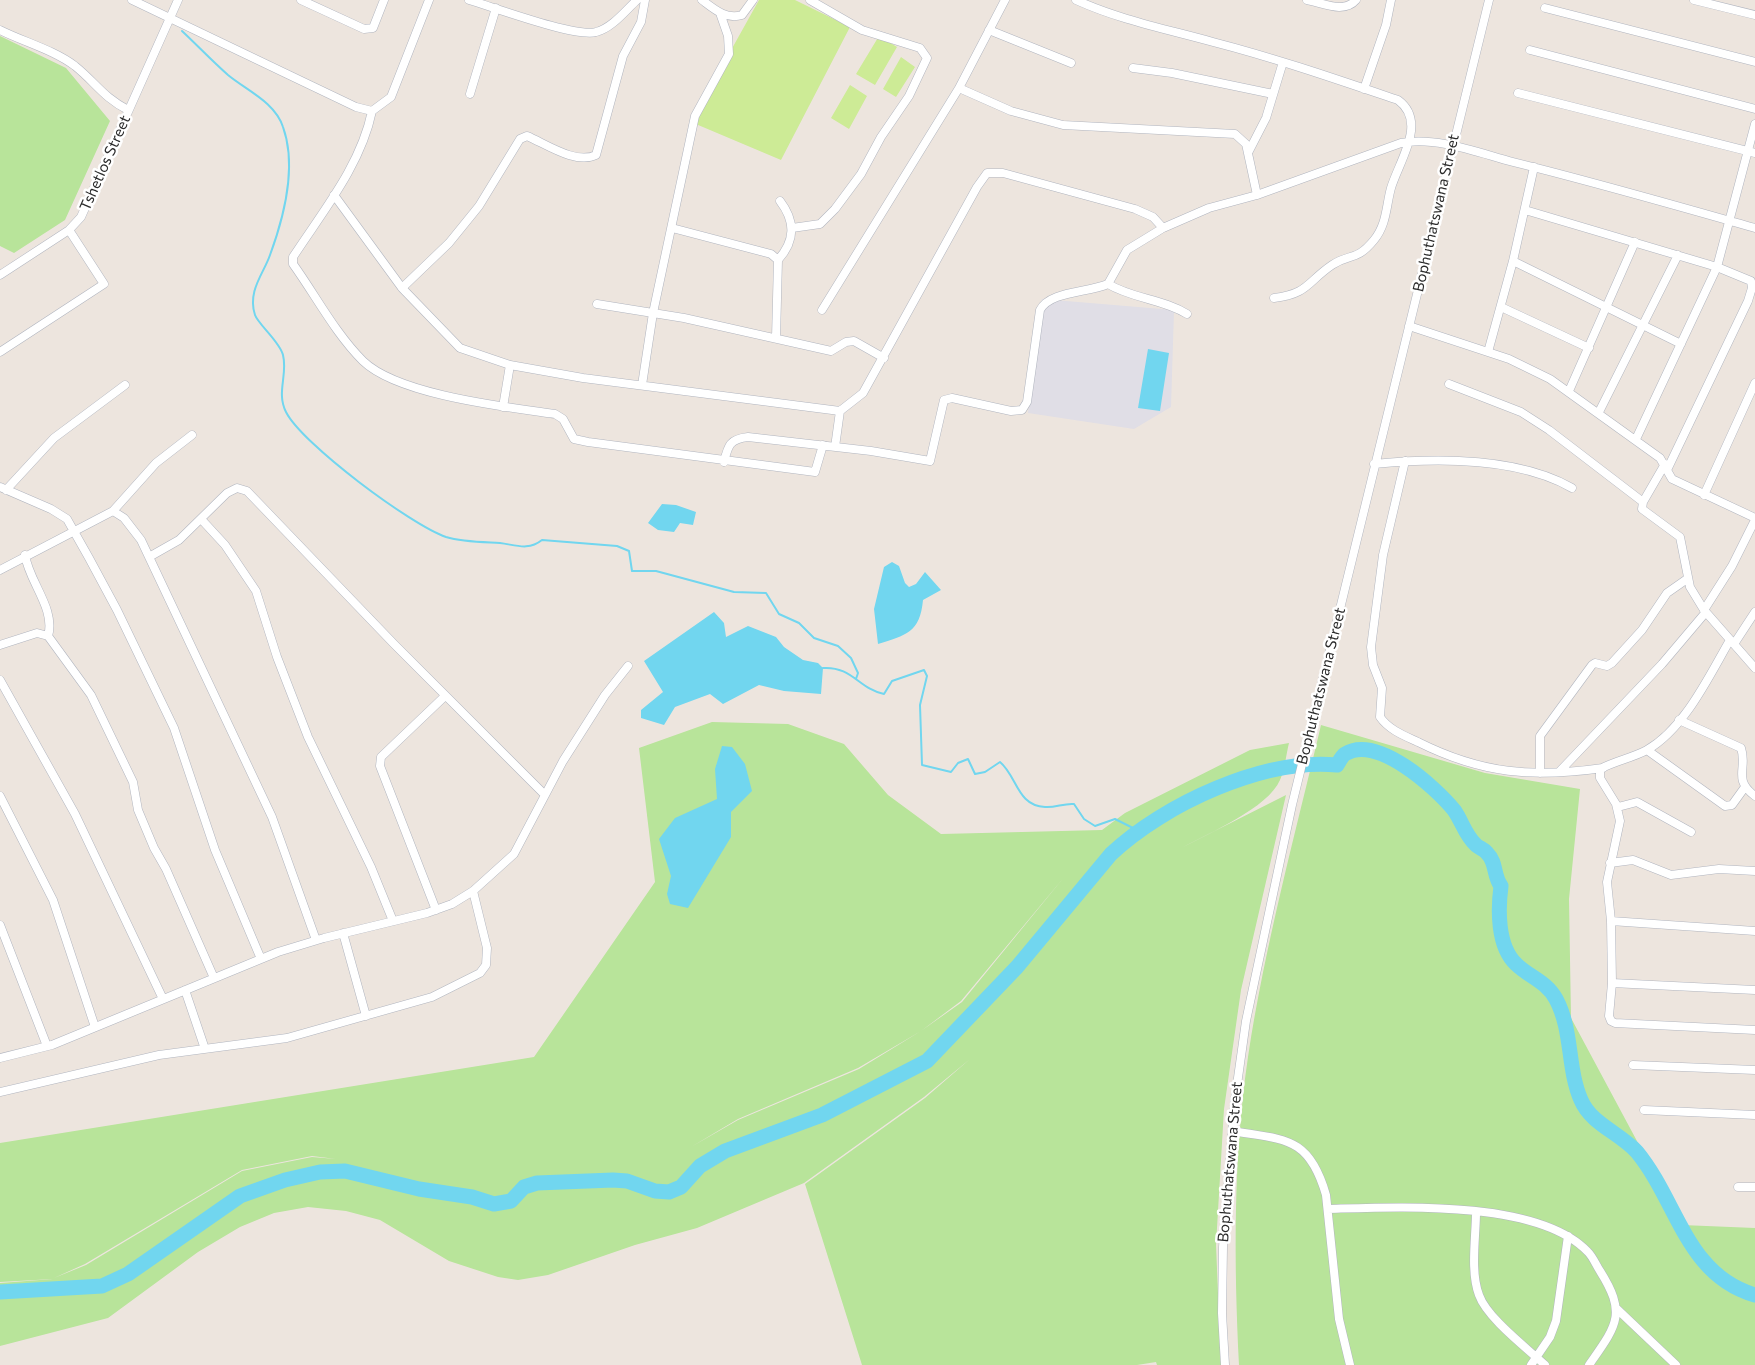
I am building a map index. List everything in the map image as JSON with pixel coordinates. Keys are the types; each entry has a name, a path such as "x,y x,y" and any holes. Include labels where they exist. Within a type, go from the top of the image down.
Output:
{"street":[{"path":"132,0 356,107 372,111"},
{"name":"Tshetlos Street","path":"0,275 69,230 81,217 178,0"},
{"path":"301,0 364,29 373,27 377,23 384,0"},
{"path":"429,0 391,97 372,111 368,133 358,154 293,257 293,264 345,339 364,362 383,375 413,386 504,407 555,414 563,419 574,439 581,441 724,462 815,472 823,445"},
{"path":"469,0 566,29 593,33 605,28 637,0"},
{"path":"402,288 449,243 479,206 520,139 527,136 577,157 589,159 596,155 623,56 641,22 645,0"},
{"path":"702,0 720,13 735,17 742,15 753,0"},
{"path":"792,228 820,224 835,210 861,174 881,137 909,96 927,58 920,48 862,30 810,0"},
{"path":"822,310 959,88 1005,0"},
{"path":"1076,0 1132,22 1283,62 1398,100 1406,106 1412,126 1409,141 1392,185 1382,230 1360,255 1335,263 1304,290 1293,296 1274,298"},
{"path":"1307,0 1344,8 1351,6 1356,0"},
{"path":"1364,89 1386,25 1391,0"},
{"name":"Bophuthatswana Street","path":"1225,1365 1222,1313 1223,1247 1232,1131 1246,1021 1292,805 1487,0"},
{"path":"1694,0 1755,15"},
{"path":"470,94 496,8"},
{"path":"1545,8 1755,62"},
{"path":"642,385 653,313 695,116 729,54 728,36 720,13"},
{"path":"0,30 60,56 75,67 108,100 128,110"},
{"path":"988,30 1071,63"},
{"path":"1530,50 1755,109"},
{"path":"1249,152 1259,134 1283,62"},
{"path":"1134,68 1172,73 1273,94"},
{"path":"959,88 1037,120 1095,128 1235,134 1242,138 1249,152 1257,195"},
{"path":"1518,93 1752,152"},
{"path":"1636,439 1717,267 1752,152 1755,124"},
{"path":"724,462 728,447 735,438 748,436 930,461 944,399 952,398 1011,411 1022,410 1027,402 1040,310 1045,301 1052,297 1078,293 1108,284 1127,250 1163,228 1209,208 1257,195 1409,141 1451,146 1755,228"},
{"path":"1488,352 1513,261 1534,167"},
{"path":"835,447 840,411 863,393 885,357 976,187 987,173 1003,174 1135,209 1154,217 1163,228"},
{"path":"334,195 402,288 460,348 510,365 840,411"},
{"path":"776,338 778,260 789,248 792,228 788,212 780,201"},
{"path":"1525,210 1717,267 1748,278 1752,284 1751,294 1666,467 1643,502 1642,509 1680,537 1687,579 1705,611 1755,668"},
{"path":"672,228 771,254 778,260"},
{"path":"0,352 104,284 69,230"},
{"path":"1569,391 1635,242"},
{"path":"1599,412 1678,255"},
{"path":"1513,261 1681,344"},
{"path":"1108,284 1123,293 1174,306 1187,314"},
{"path":"597,304 653,313 831,351 846,342 854,341 885,357"},
{"path":"1501,307 1589,348"},
{"path":"1409,326 1526,367 1569,391 1636,439 1666,467 1672,479 1755,519 1732,566 1705,611 1662,664 1559,772"},
{"path":"504,407 510,365"},
{"path":"1704,495 1755,383"},
{"path":"1449,384 1521,412 1549,430 1643,502"},
{"path":"125,386 54,438 3,488 51,508 67,519 117,610 174,728 215,850 261,959"},
{"path":"0,570 113,512 156,463 192,435"},
{"path":"1374,465 1405,461 1473,462 1545,477 1572,488"},
{"path":"1405,461 1383,555 1371,647 1373,665 1383,688 1380,717 1402,734 1461,761 1500,772 1559,772 1603,768 1647,750 1686,715 1732,642 1755,612"},
{"path":"149,557 179,540 227,493 237,488 247,490 544,794"},
{"path":"113,512 124,518 141,540 272,817 316,940"},
{"path":"201,519 225,545 256,591 277,657 308,737 372,867 393,921"},
{"path":"26,555 30,575 49,615 51,626 48,636"},
{"path":"1540,773 1538,741 1545,726 1592,665 1595,663 1607,666 1612,663 1642,630 1667,593 1687,579"},
{"path":"0,645 37,633 48,636 91,695 133,782 138,810 214,978"},
{"path":"0,1058 47,1046 261,959 316,940 436,910 473,891 514,854 544,794 605,695 628,666"},
{"path":"0,680 75,814 164,999"},
{"path":"436,910 380,766 381,757 446,696"},
{"path":"1679,720 1741,748 1741,776 1745,787 1755,796"},
{"path":"1647,750 1725,806 1732,805 1745,787"},
{"path":"1603,768 1600,778 1618,807 1620,821 1610,863 1607,896 1611,921 1612,983 1609,1016 1611,1021 1755,1030"},
{"path":"0,796 53,900 95,1027"},
{"path":"1618,807 1637,802 1691,832"},
{"path":"1610,863 1633,860 1671,875 1719,869 1755,871"},
{"path":"0,1092 159,1055 286,1038 432,997 480,973 486,965 487,948 473,891"},
{"path":"1611,921 1755,931"},
{"path":"0,925 47,1046"},
{"path":"343,933 366,1016"},
{"path":"1612,983 1755,990"},
{"path":"185,990 205,1049"},
{"path":"1633,1065 1755,1070"},
{"path":"1644,1110 1755,1115"},
{"path":"1232,1131 1298,1145 1321,1178 1328,1209 1339,1319 1350,1365"},
{"path":"1738,1187 1755,1187"},
{"path":"1328,1209 1440,1207 1540,1223 1568,1236 1589,1252 1614,1293 1617,1309 1614,1323 1590,1365"},
{"path":"1476,1212 1475,1274 1479,1295 1487,1310 1545,1365"},
{"path":"1531,1365 1550,1337 1556,1321 1568,1236"},
{"path":"1617,1309 1676,1365"},
{"path":"1659,1365 1666,1356"}],"shaded area":[{"path":"1042,299 1174,310 1171,407 1134,429 1028,413"}],"green space":[{"path":"759,0 795,0 850,27 781,160 691,122"},
{"path":"0,36 66,68 110,121 65,220 14,253 0,246"},
{"path":"879,36 897,47 875,85 856,74"},
{"path":"901,57 915,67 896,97 883,89"},
{"path":"850,85 867,96 849,129 831,118"},
{"path":"712,722 788,724 844,744 888,795 941,834 1102,830 1125,813 1250,750 1289,743 1280,780 1263,800 1237,819 1183,847 1286,795 1241,990 1224,1109 1216,1245 1221,1365 1157,1365 1156,1362 1137,1365 862,1365 805,1184 925,1098 970,1059 924,1097 804,1183 697,1228 635,1245 548,1275 518,1280 498,1277 449,1261 380,1220 346,1211 308,1207 274,1213 240,1227 198,1252 108,1318 0,1346 0,1283 53,1279 0,1282 0,1143 534,1057 655,882 639,748","holes":["1065,876 962,1002 921,1031 961,1001","921,1031 859,1069 738,1120 691,1147 738,1119 858,1068","312,1156 336,1159 312,1157 242,1171 86,1265 54,1278 85,1264 242,1170"]},
{"path":"1321,725 1485,773 1580,789 1569,899 1571,1018 1682,1225 1755,1228 1755,1365 1239,1365 1236,1211 1243,1095 1263,973"}],"water":[{"path":"1148,349 1169,353 1160,411 1138,408"},
{"path":"662,504 676,505 696,512 693,525 680,523 674,532 658,530 648,523"},
{"path":"892,562 899,566 905,583 909,587 916,584 925,572 941,590 923,600 919,620 910,631 878,644 874,609 884,567"},
{"path":"714,612 724,623 726,637 748,626 776,637 784,647 803,660 818,663 823,668 821,694 784,691 759,685 723,704 710,694 675,707 664,725 641,718 641,710 663,692 644,661"},
{"path":"722,746 732,747 745,764 752,791 731,812 731,837 688,908 670,904 667,894 671,876 659,839 675,818 717,799 715,769"}],"waterway":[{"path":"182,31 228,75 274,110 283,127 289,158 287,191 275,240 257,283 253,306 257,319 278,345 283,355 282,397 286,412 313,443 384,501 446,537 522,546 532,545 542,540 617,546 629,551 632,571 656,571 734,592 766,593 779,614 799,623 814,638 838,646 851,658 858,673 856,679"},
{"path":"823,668 841,671 868,688 884,694 892,681 924,670 927,676 920,705 922,765 951,772 958,763 968,759 975,774 985,772 1000,762 1029,802 1049,807 1074,804 1084,819 1095,826 1115,819 1139,831"},
{"path":"0,1292 102,1286 128,1274 240,1196 285,1180 320,1172 345,1171 419,1189 472,1197 494,1204 511,1201 524,1187 537,1183 613,1180 627,1181 655,1191 669,1192 681,1187 700,1166 725,1151 822,1115 927,1061 1017,967 1111,854 1158,818 1216,788 1247,777 1278,769 1309,765 1337,765 1345,754 1358,750 1373,751 1389,757 1420,777 1454,810 1472,841 1490,857 1501,886 1499,916 1505,947 1516,964 1542,983 1556,999 1565,1024 1581,1100 1592,1116 1637,1152 1651,1172 1685,1235 1713,1271 1732,1285 1755,1295"}]}
